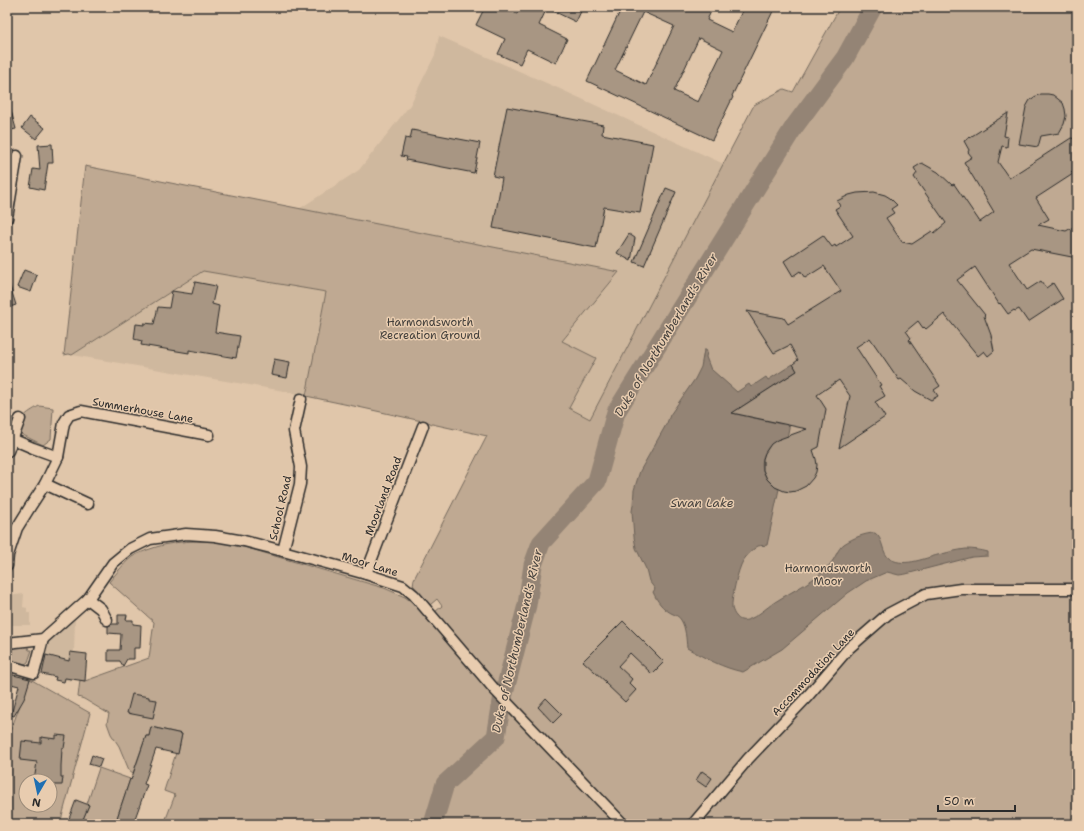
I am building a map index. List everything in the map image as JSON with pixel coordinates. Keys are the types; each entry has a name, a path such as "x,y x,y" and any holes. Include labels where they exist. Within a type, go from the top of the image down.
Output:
{"street":[{"path":"7,216 17,156"},
{"name":"School Road","path":"283,551 300,484 301,467 294,431 301,399"},
{"name":"Summerhouse Lane","path":"7,566 8,555 16,528 45,484 58,457 64,423 69,415 81,411 209,435"},
{"path":"8,451 20,419"},
{"name":"Moorland Road","path":"366,574 423,426"},
{"path":"12,439 58,457"},
{"path":"45,484 88,504"},
{"name":"Moor Lane","path":"46,636 88,599 113,563 130,550 150,539 186,534 215,536 244,541 366,574 403,586 414,595 495,690 623,824"},
{"name":"Accommodation Lane","path":"693,824 748,759 807,697 849,648 888,614 926,594 961,589 1077,589"},
{"path":"88,599 101,610 107,620"},
{"path":"7,643 46,636 34,673 7,665"}],"shaded area":[{"path":"439,36 560,89 724,164 590,419 569,408 562,341 619,272 299,209 359,170 410,105 435,55"},
{"path":"203,271 326,292 306,396 72,355"},
{"path":"7,594 24,594 23,607 27,608 27,613 30,613 30,625 7,625"},
{"path":"75,620 71,681 53,678 53,675 39,671 49,636 62,624"}],"green space":[{"name":"Harmondsworth Recreation Ground","path":"840,7 869,7 842,56 791,125 614,411 592,478 536,539 530,557 500,690 435,612 442,606 437,599 430,605 413,585 414,579 487,436 432,424 426,421 306,396 326,292 203,271 72,355 64,355 85,166 619,272 562,341 596,358 569,408 590,419 754,105 784,89 793,92"},
{"name":"Harmondsworth Moor","path":"873,7 1077,7 1077,824 164,824 175,795 164,791 176,753 178,753 182,734 151,727 149,736 146,736 133,773 129,770 119,746 111,734 107,723 109,714 78,697 80,680 85,681 149,658 154,622 109,582 121,567 135,555 167,544 197,541 227,542 384,588 405,597 420,608 502,701 527,605 533,565 541,543 597,481 616,412 794,127 845,58"},
{"path":"39,406 53,408 51,439 43,445 21,434 20,428 24,417 30,411"},
{"path":"27,645 29,650 32,650 28,662 25,664 7,659 7,646"},
{"path":"30,679 90,713 60,824 7,824 7,740"},
{"path":"99,768 130,779 115,824 81,824 89,805 87,804"}],"water":[{"name":"Swan Lake","path":"704,350 707,352 706,357 711,370 737,392 749,384 751,387 766,377 768,380 793,364 797,371 732,413 781,424 790,423 787,438 771,445 763,457 762,468 766,478 779,489 767,545 758,546 752,551 743,561 739,570 732,604 735,615 738,618 741,620 751,619 811,580 825,570 844,544 867,534 875,533 880,539 887,556 896,561 916,561 966,549 988,552 988,556 972,557 906,574 899,575 887,572 866,581 848,593 782,649 743,672 707,659 687,648 683,623 678,617 662,607 653,592 655,589 649,581 646,569 636,548 632,511 634,490 640,471 670,415 695,379 701,367"}],"building":[{"path":"485,7 501,7 517,14 520,7 583,7 576,22 547,8 539,25 567,39 556,63 527,49 520,64 498,54 505,39 476,25"},
{"path":"622,7 713,7 707,20 732,32 744,7 775,7 712,140 587,81","holes":["643,12 674,26 646,85 615,70","699,38 723,50 698,102 674,91"]},
{"path":"1041,94 1053,95 1063,103 1066,116 1064,124 1059,133 1041,136 1038,147 1019,144 1026,107 1030,100"},
{"path":"7,107 10,107 16,129 7,131"},
{"path":"507,107 603,125 602,134 653,144 640,213 604,207 596,248 493,228 502,178 493,176"},
{"path":"1008,113 1004,136 1008,137 1007,147 1002,146 998,162 1009,178 1071,138 1077,139 1077,168 1071,172 1073,174 1036,198 1049,219 1038,225 1066,231 1077,225 1077,258 1031,249 1009,263 1027,290 1041,281 1046,288 1053,283 1063,299 1028,322 1019,309 1008,314 1000,303 999,304 975,267 957,280 985,315 984,316 991,335 994,351 988,356 984,351 978,356 944,314 926,329 924,327 923,328 918,321 906,331 911,338 909,340 940,386 934,390 938,396 931,400 915,391 901,379 899,380 870,338 856,347 881,385 879,386 885,396 875,402 885,417 839,448 850,396 839,380 817,395 826,409 819,447 813,450 817,465 813,478 806,486 796,491 784,491 775,487 767,479 763,470 763,459 765,453 771,444 777,440 807,429 732,413 797,371 793,364 798,360 790,345 774,353 747,311 784,318 788,324 841,291 824,266 805,278 800,271 793,276 784,261 823,235 832,247 835,245 836,247 853,236 835,209 840,206 837,201 849,195 874,192 890,198 897,205 891,209 894,213 886,218 902,242 912,244 932,231 934,233 946,223 914,177 917,173 914,168 922,163 938,172 952,185 954,184 980,222 994,212 964,162 972,157 968,152 969,150 964,141"},
{"path":"30,117 45,128 36,139 22,128"},
{"path":"412,130 480,143 474,173 406,160 407,157 401,156 405,138 410,139"},
{"path":"52,144 53,163 48,163 44,190 30,187 33,169 40,170 38,145"},
{"path":"666,188 676,192 644,266 634,262"},
{"path":"629,234 635,238 631,261 617,253"},
{"path":"24,270 37,275 31,292 17,287"},
{"path":"195,282 216,286 212,304 219,306 215,332 240,336 236,358 189,350 189,353 141,345 142,341 134,339 136,324 154,324 158,307 169,308 172,291 192,294"},
{"path":"7,283 9,283 16,305 7,308"},
{"path":"274,359 290,362 287,378 271,375"},
{"path":"118,615 127,615 126,620 133,620 133,624 141,625 140,648 134,648 134,659 127,659 123,666 120,661 108,661 108,650 120,650 121,634 108,633 108,626 118,624"},
{"path":"623,621 664,662 652,674 630,653 618,666 632,679 629,683 636,690 625,702 583,661"},
{"path":"70,652 87,654 85,681 65,678 64,682 55,680 56,677 42,674 46,655 69,661"},
{"path":"9,674 30,679 24,699 14,716 11,715 19,686 7,683"},
{"path":"132,694 157,700 153,718 127,713"},
{"path":"546,698 562,714 553,723 538,707"},
{"path":"151,727 182,734 178,754 156,749 144,784 147,785 133,824 115,824 130,779 131,780 146,736 149,736"},
{"path":"56,735 66,736 64,748 62,748 62,785 58,785 58,773 35,773 37,762 20,760 22,741 41,743 41,737 56,739"},
{"path":"92,755 102,759 99,767 89,764"},
{"path":"702,771 712,778 706,787 696,780"},
{"path":"76,800 89,805 81,824 67,824"}],"waterway":[{"name":"Duke of Northumberland's River","path":"433,824 445,784 496,737 502,701 527,605 533,565 541,543 597,481 616,412 794,127 845,58 873,7"}]}
